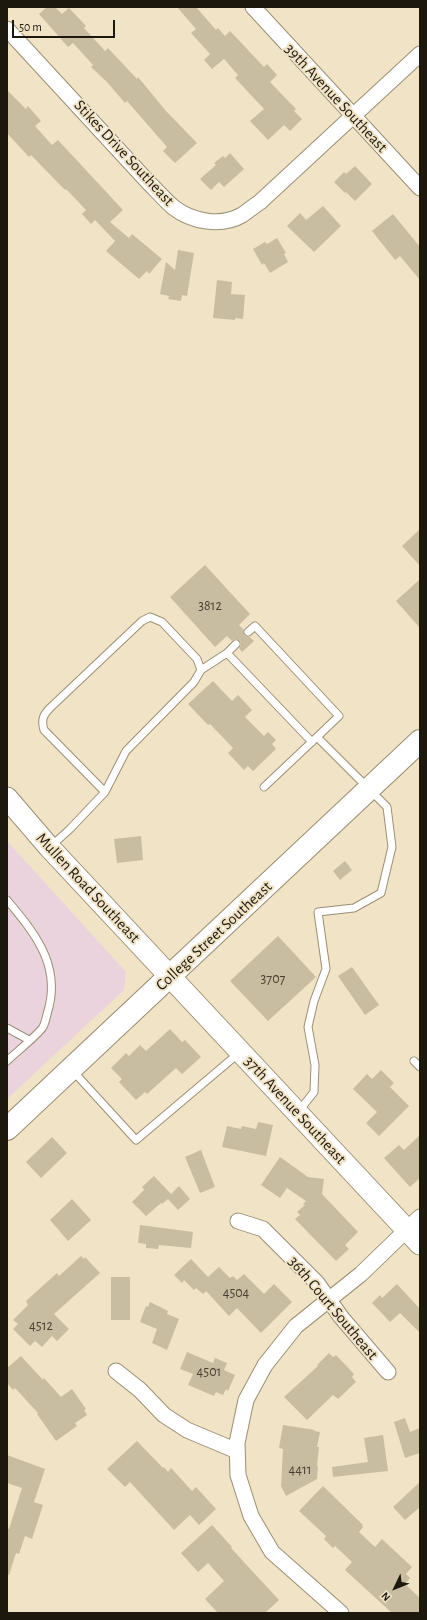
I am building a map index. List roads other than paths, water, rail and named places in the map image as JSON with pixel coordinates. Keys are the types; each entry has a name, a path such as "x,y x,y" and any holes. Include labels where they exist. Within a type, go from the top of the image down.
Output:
{"main road":[{"name":"College Street Southeast","path":"7,1129 171,977 420,741"}],"street":[{"name":"39th Avenue Southeast","path":"253,7 420,188"},
{"name":"Stikes Drive Southeast","path":"7,29 149,183 174,208 204,222 223,222 242,216 260,202 420,54"},
{"name":"Mullen Road Southeast","path":"7,798 50,847 171,977"},
{"name":"37th Avenue Southeast","path":"171,977 298,1113 416,1230"},
{"name":"36th Court Southeast","path":"238,1220 263,1229 317,1283 341,1317 388,1372"},
{"path":"341,1613 272,1552 251,1516 238,1475 237,1443 246,1400 265,1365 296,1326 416,1230"},
{"path":"116,1371 140,1390 164,1415 187,1430 237,1451"}],"lane":[{"path":"105,792 44,730 41,722 44,714 142,621 150,617 162,622 197,659 201,670"},
{"path":"248,632 255,626 339,716 264,787"},
{"path":"50,847 70,829 105,792 126,750 194,682 201,670 226,653 236,644"},
{"path":"226,653 314,739 387,807 392,847 381,893 354,908 318,912 326,969 314,1001 308,1027 315,1065 314,1092 298,1113"},
{"path":"7,900 33,932 46,958 51,976 52,996 42,1028 7,1061"},
{"path":"7,1028 30,1040"},
{"path":"72,1069 136,1140 241,1052"},
{"path":"414,1061 420,1067"}]}
